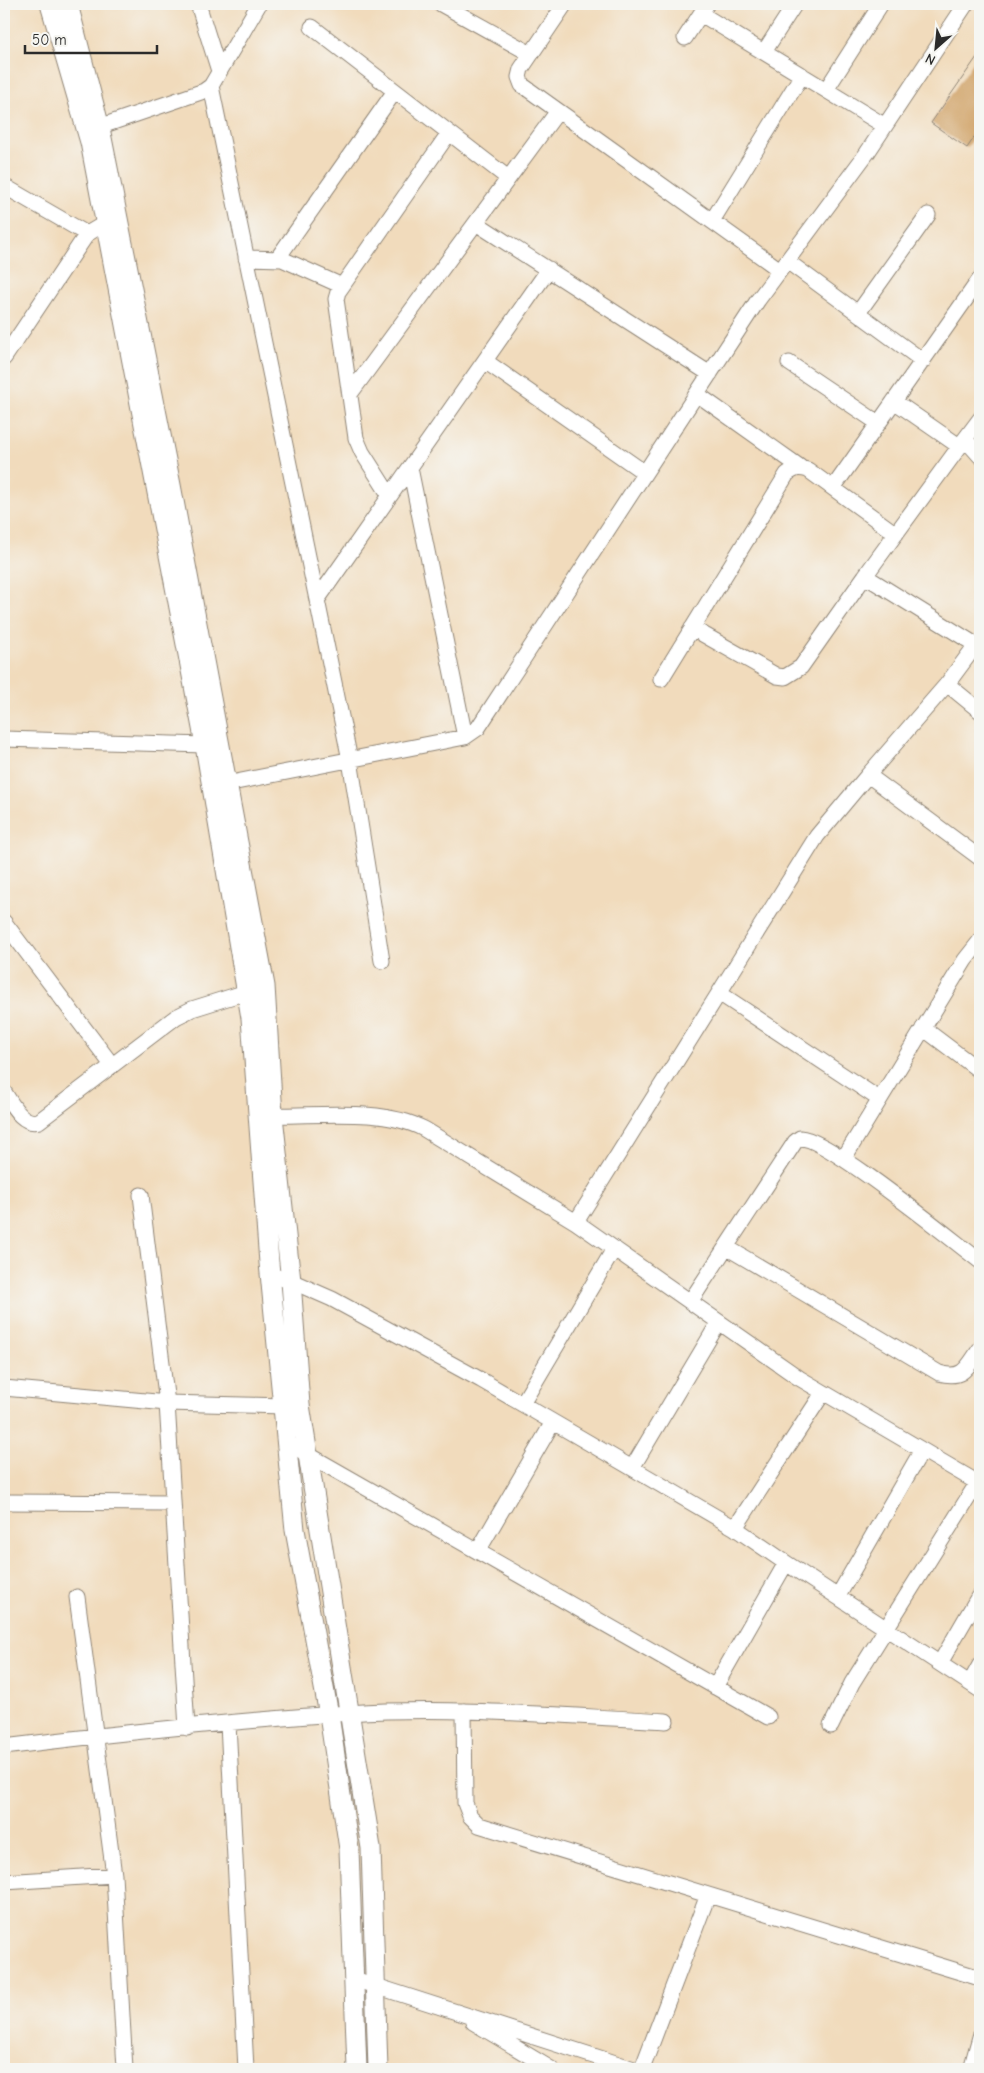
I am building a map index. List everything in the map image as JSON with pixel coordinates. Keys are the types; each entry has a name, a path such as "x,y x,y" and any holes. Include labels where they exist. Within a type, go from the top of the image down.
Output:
{"street":[{"path":"50,4 93,129"},
{"path":"68,4 220,786 265,991 259,1017 266,1115 270,1275 295,1530 329,1715 349,1849 356,2069"},
{"path":"198,4 219,71"},
{"path":"93,129 198,94 210,86 259,4"},
{"path":"441,4 531,54"},
{"path":"565,4 521,69 520,78 522,85 712,221 858,313 923,361"},
{"path":"764,52 795,4"},
{"path":"826,90 880,4"},
{"path":"220,786 465,737 472,734 485,719 710,374 784,265 885,126 966,4"},
{"path":"685,38 704,9 764,52 885,126"},
{"path":"312,27 508,178"},
{"path":"712,221 802,75"},
{"path":"210,86 350,760 382,961"},
{"path":"277,259 395,91"},
{"path":"350,394 558,111"},
{"path":"390,496 359,445 336,299 340,285 449,132"},
{"path":"4,186 87,234"},
{"path":"858,313 928,215"},
{"path":"4,358 87,234 111,220"},
{"path":"476,223 710,374"},
{"path":"246,258 288,261 340,285"},
{"path":"317,600 550,269"},
{"path":"833,488 980,279"},
{"path":"485,361 645,474"},
{"path":"789,363 878,423"},
{"path":"697,394 800,467 808,470 896,534"},
{"path":"894,401 980,456"},
{"path":"692,628 777,676 785,677 801,667 980,419"},
{"path":"661,679 787,474 800,467"},
{"path":"410,468 465,737"},
{"path":"576,1222 817,836 947,684 978,642 865,576"},
{"path":"947,684 980,710"},
{"path":"4,739 212,744"},
{"path":"868,775 980,858"},
{"path":"220,786 246,994 259,1017"},
{"path":"4,922 112,1065"},
{"path":"844,1158 965,960 980,941"},
{"path":"4,1092 25,1120 34,1122 185,1012 246,994 265,991"},
{"path":"719,993 879,1099"},
{"path":"923,1028 980,1071"},
{"path":"266,1115 368,1116 414,1124 576,1222 823,1393 979,1483 886,1627 852,1683 831,1726"},
{"path":"266,1115 291,1281 300,1405 371,1848 378,2069"},
{"path":"690,1302 795,1142 800,1138 815,1140 844,1158 980,1261"},
{"path":"141,1194 167,1403 188,1728"},
{"path":"522,1404 614,1248"},
{"path":"726,1248 939,1373 956,1376 964,1372 980,1349"},
{"path":"270,1275 291,1281 332,1299 522,1404 735,1528 975,1686 980,1665"},
{"path":"632,1468 719,1322"},
{"path":"4,1388 167,1403 283,1406"},
{"path":"735,1528 823,1393"},
{"path":"478,1551 553,1422"},
{"path":"286,1442 768,1717"},
{"path":"838,1596 922,1450"},
{"path":"4,1502 173,1503"},
{"path":"715,1687 786,1563"},
{"path":"940,1663 980,1594"},
{"path":"77,1597 114,1875 124,2069"},
{"path":"464,1711 465,1803 470,1816 479,1826 980,1978"},
{"path":"4,1747 96,1736 350,1713 464,1711 666,1721"},
{"path":"228,1724 246,2069"},
{"path":"4,1882 114,1875"},
{"path":"642,2069 708,1895"},
{"path":"354,1978 634,2069"},
{"path":"448,2008 550,2069"},
{"path":"971,2069 980,2037"}],"building":[{"path":"977,57 980,59 980,129 967,148 931,123"}]}
